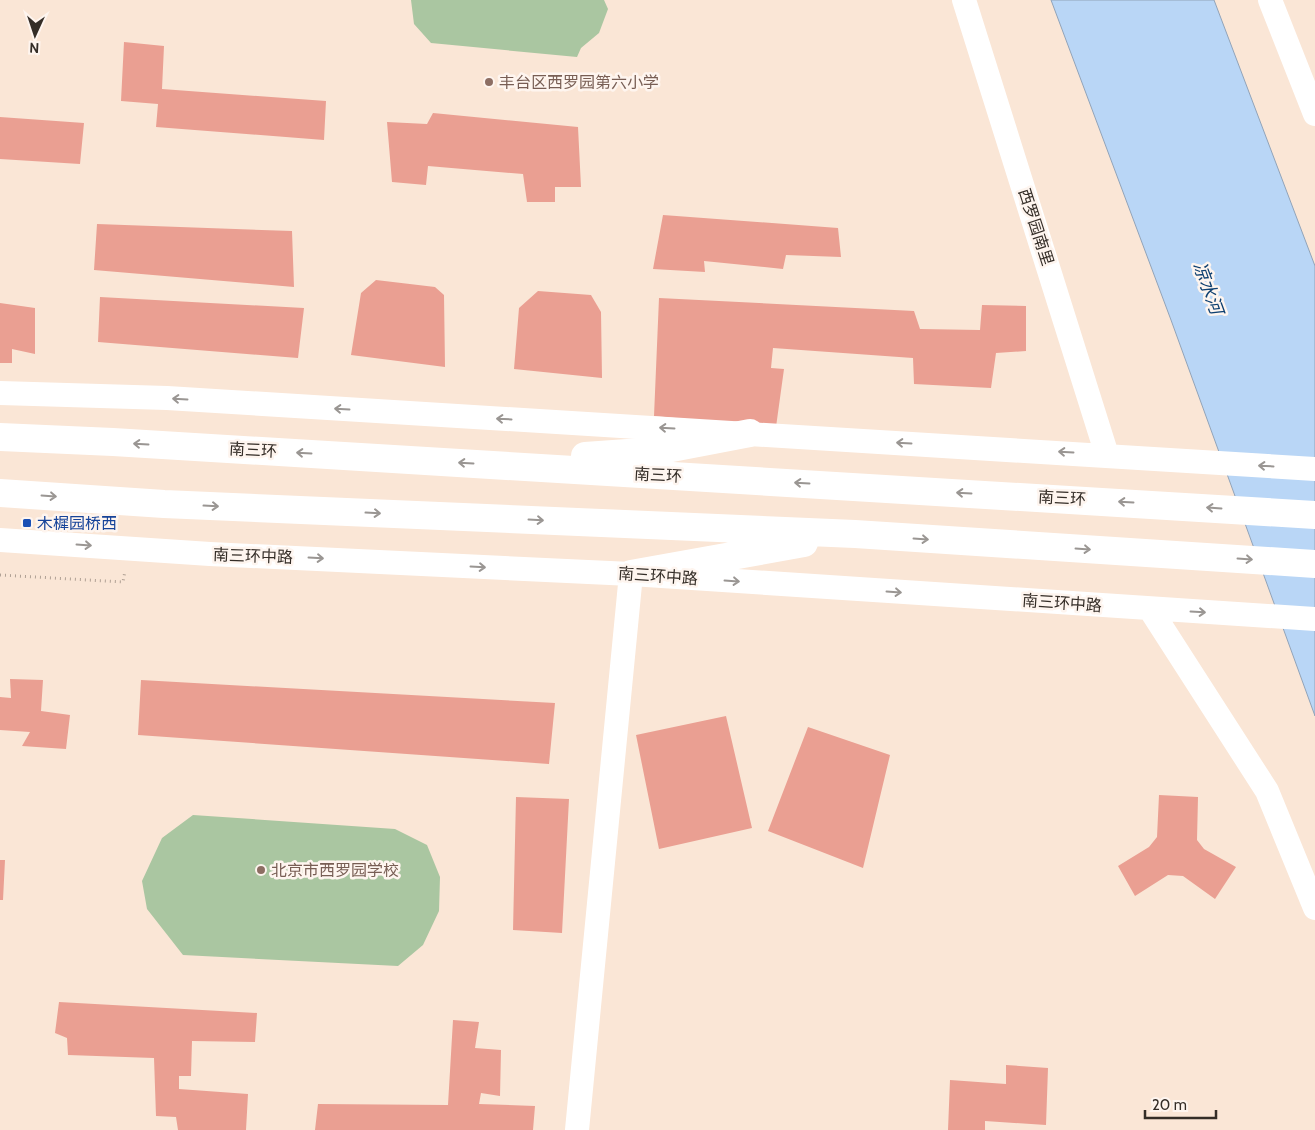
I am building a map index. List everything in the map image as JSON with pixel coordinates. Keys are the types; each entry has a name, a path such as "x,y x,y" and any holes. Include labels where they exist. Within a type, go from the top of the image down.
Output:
{"highway":[{"path":"532,467 589,456 656,451 750,433"},
{"name":"南三环","path":"0,437 1175,505 1315,515"},
{"path":"0,493 164,504 855,534 1315,564"},
{"path":"631,574 855,534"}],"street":[{"name":"西罗园南里","path":"964,0 1108,455"},
{"path":"1270,0 1315,114"},
{"path":"0,393 177,399 1315,469"},
{"name":"南三环中路","path":"0,540 210,554 631,574 1315,619"},
{"path":"577,1130 631,574"},
{"path":"1150,609 1267,791 1315,908"}],"path":[{"path":"0,575 123,582"}],"green space":[{"path":"411,0 604,0 608,9 599,33 581,48 577,57 431,43 414,24"},
{"path":"193,815 395,829 427,845 440,877 439,911 423,945 398,966 183,955 147,909 142,881 162,838"}],"water":[{"name":"凉水河","path":"1051,0 1214,0 1315,266 1315,716 1171,320"}],"building":[{"path":"124,42 164,46 162,89 326,101 324,140 156,127 158,104 121,101"},
{"path":"433,113 578,127 581,187 555,187 555,202 527,202 523,174 428,166 426,185 392,182 387,122 427,124"},
{"path":"0,117 84,123 80,164 0,159"},
{"path":"663,215 838,228 841,257 786,255 783,269 704,261 705,272 653,269"},
{"path":"97,224 292,231 294,287 94,270"},
{"path":"376,280 435,287 444,295 445,367 351,355 361,293"},
{"path":"538,291 591,295 601,312 602,378 514,369 519,308"},
{"path":"100,297 304,308 298,358 98,342"},
{"path":"659,298 914,311 920,329 980,330 982,305 1026,306 1026,351 996,353 991,388 914,384 913,358 773,348 771,368 784,369 776,427 654,416"},
{"path":"0,303 35,308 35,354 12,349 12,363 0,363"},
{"path":"10,679 43,680 41,711 70,715 66,749 22,746 30,732 0,730 0,697 11,698"},
{"path":"141,680 555,703 549,764 138,735"},
{"path":"726,716 752,828 659,849 636,735"},
{"path":"808,727 890,755 863,868 768,831"},
{"path":"1159,795 1198,797 1197,840 1204,849 1236,867 1215,899 1183,876 1168,875 1135,896 1118,866 1149,847 1157,837"},
{"path":"516,797 569,799 562,933 513,930"},
{"path":"0,860 5,860 3,900 0,900"},
{"path":"59,1002 257,1013 255,1042 192,1041 191,1076 179,1076 179,1089 248,1094 246,1130 178,1130 176,1117 156,1116 154,1058 68,1055 67,1038 55,1033"},
{"path":"453,1020 479,1022 475,1048 501,1050 500,1096 481,1093 479,1104 535,1106 533,1130 315,1130 318,1104 448,1105"},
{"path":"1006,1065 1048,1068 1046,1125 985,1121 985,1130 948,1130 950,1080 1006,1084"}],"place":[{"name":"丰台区西罗园第六小学","path":"489,82"},
{"name":"木樨园桥西","path":"27,523"},
{"name":"北京市西罗园学校","path":"261,870"}]}
